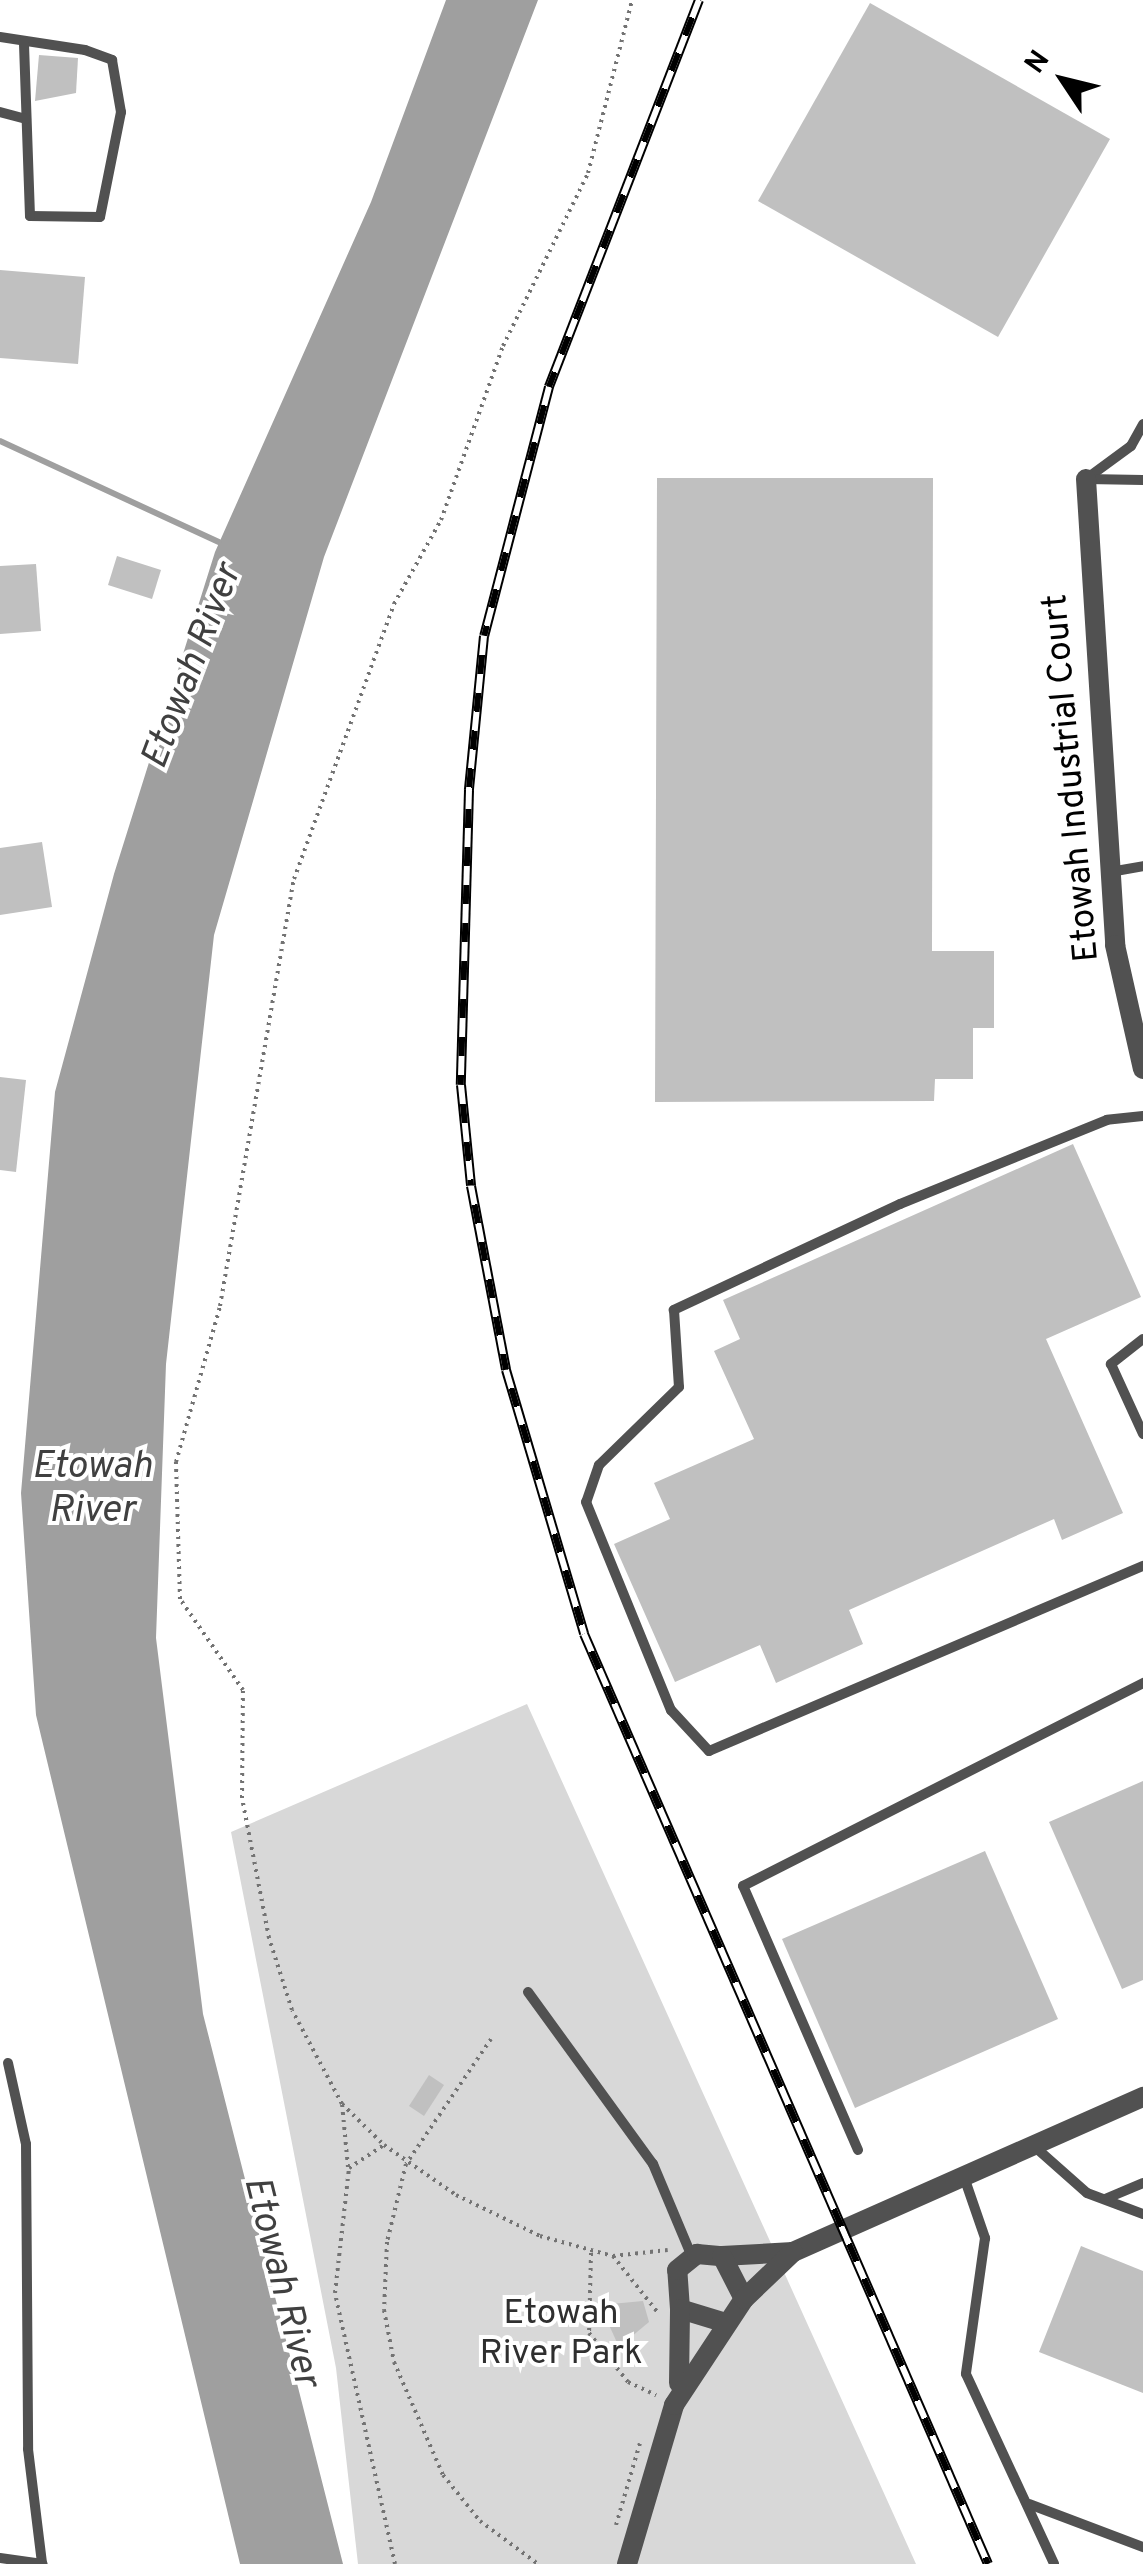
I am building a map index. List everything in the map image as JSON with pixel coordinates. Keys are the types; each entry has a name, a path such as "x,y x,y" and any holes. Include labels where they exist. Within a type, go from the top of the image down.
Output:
{"street":[{"name":"Etowah Industrial Court","path":"1086,479 1108,872 1143,1069"},
{"path":"627,2564 666,2400 686,2353 674,2283 688,2249 722,2256 792,2252 1143,2098"},
{"path":"666,2400 744,2299 792,2252"},
{"path":"722,2256 744,2299"},
{"path":"680,2309 726,2323"}],"lane":[{"path":"0,37 112,60 121,112 100,217 30,216 24,42"},
{"path":"0,112 26,120"},
{"path":"1086,479 1131,446 1143,424"},
{"path":"1086,479 1143,480"},
{"path":"1108,872 1143,866"},
{"path":"1143,1116 1107,1120 900,1204 674,1310 680,1387 599,1465 586,1502 671,1710 709,1751 1143,1566"},
{"path":"1143,1339 1111,1364 1143,1434"},
{"path":"858,2150 744,1886 1143,1683"},
{"path":"528,1992 652,2164 688,2249"},
{"path":"0,2558 43,2564 28,2449 26,2144 8,2063"},
{"path":"1034,2146 1104,2200 1143,2214"},
{"path":"964,2178 984,2238 966,2374 1054,2564"},
{"path":"1104,2200 1143,2183"},
{"path":"1028,2503 1143,2547"}],"path":[{"path":"632,0 588,173 502,346 441,520 382,635 294,879 220,1306 176,1462 174,1554 180,1599 242,1690 242,1798 269,1938 292,2010 342,2104 406,2164 540,2236 613,2256 688,2249"},
{"path":"491,2039 406,2164 387,2242 394,2362 443,2476 480,2520 538,2564"},
{"path":"342,2104 348,2168 335,2293 395,2564"},
{"path":"348,2168 384,2145"},
{"path":"591,2253 589,2333 628,2382 666,2400"},
{"path":"613,2256 654,2299 664,2326"},
{"path":"662,2386 666,2400"},
{"path":"653,2410 666,2400"},
{"path":"614,2539 642,2437"}],"green space":[{"name":"Etowah River Park","path":"527,1704 916,2564 358,2564 336,2368 231,1832"}],"water":[{"name":"Etowah River","path":"446,0 538,0 324,557 214,935 166,1364 156,1638 203,2014 343,2564 240,2564 36,1715 21,1493 55,1092 114,874 215,552 371,202"}],"building":[{"path":"870,3 1110,139 998,337 758,201"},
{"path":"39,55 78,58 76,93 35,101"},
{"path":"0,270 85,277 78,364 0,358"},
{"path":"657,478 933,478 932,951 994,951 994,1028 973,1028 973,1079 935,1079 934,1101 655,1102"},
{"path":"117,556 161,570 152,599 108,585"},
{"path":"36,564 41,631 0,634 0,566"},
{"path":"42,842 52,907 0,915 0,848"},
{"path":"0,1077 26,1080 16,1172 0,1170"},
{"path":"1073,1144 1141,1297 1046,1339 1123,1513 1062,1540 1054,1519 849,1610 863,1644 776,1683 760,1645 675,1682 614,1544 670,1519 654,1483 754,1439 714,1351 740,1339 723,1300"},
{"path":"1143,1781 1143,1980 1122,1989 1049,1822"},
{"path":"985,1851 1058,2019 855,2108 782,1939"},
{"path":"429,2075 444,2085 424,2116 409,2106"},
{"path":"1081,2246 1143,2271 1143,2393 1039,2352"},
{"path":"643,2301 649,2322 619,2347 600,2305"}],"waterway":[{"path":"0,441 219,542"}],"railway":[{"path":"699,0 549,387 484,636 469,790 461,1085 471,1186 506,1370 584,1634 988,2564"}]}
